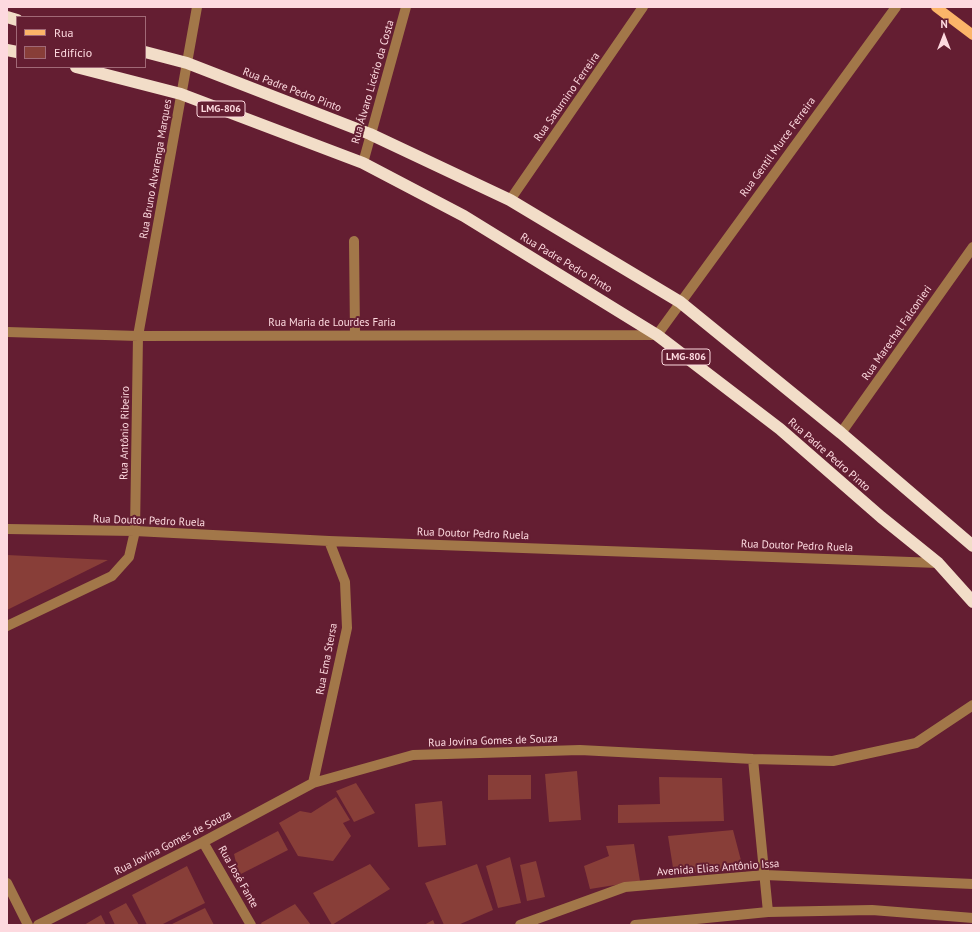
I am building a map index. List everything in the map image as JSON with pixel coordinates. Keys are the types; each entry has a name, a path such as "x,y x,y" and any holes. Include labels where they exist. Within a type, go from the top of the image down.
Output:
{"highway":[{"name":"Rua Padre Pedro Pinto","path":"146,52 187,63 370,134 510,200 680,302 842,433 973,546"},
{"name":"Rua Padre Pedro Pinto","path":"80,68 181,94 363,163 464,216 657,335 780,429 881,517 938,563 973,602"}],"main road":[{"path":"936,7 961,24 973,35"},
{"path":"961,24 973,28"}],"street":[{"name":"Rua Bruno Alvarenga Marques","path":"138,336 197,7"},
{"name":"Rua Álvaro Licério da Costa","path":"363,163 406,7"},
{"name":"Rua Saturnino Ferreira","path":"510,200 643,7"},
{"name":"Rua Gentil Murce Ferreira","path":"657,335 896,7"},
{"path":"354,241 355,335"},
{"name":"Rua Marechal Falconieri","path":"842,433 973,247"},
{"name":"Rua Maria de Lourdes Faria","path":"7,332 138,336 657,335"},
{"name":"Rua Antônio Ribeiro","path":"7,626 112,576 128,557 136,531 138,336"},
{"name":"Rua Doutor Pedro Ruela","path":"7,530 136,531 329,541 938,563"},
{"name":"Rua Ema Stersa","path":"313,783 347,628 345,582 329,541"},
{"name":"Rua Jovina Gomes de Souza","path":"38,925 203,842 313,783 413,755 580,750 753,759 833,761 916,743 973,705"},
{"path":"753,759 768,912"},
{"name":"Rua José Fante","path":"203,842 251,925"},
{"name":"Avenida Elias Antônio Issa","path":"520,925 625,887 765,875 973,884"},
{"path":"7,883 28,925"},
{"path":"635,925 768,912 872,910 973,918"}],"building":[{"path":"7,555 108,560 7,610"},
{"path":"577,771 581,820 549,822 545,774"},
{"path":"488,775 531,775 531,799 488,800"},
{"path":"659,777 722,778 724,821 618,823 618,805 660,804"},
{"path":"356,783 375,813 354,822 336,791"},
{"path":"336,797 350,820 343,823 351,836 333,861 298,856 279,823 300,811 311,813"},
{"path":"442,801 446,845 418,847 415,804"},
{"path":"733,830 743,868 674,874 668,836"},
{"path":"278,831 288,850 239,875 234,854"},
{"path":"634,844 640,881 590,889 584,866 609,856 606,846"},
{"path":"510,857 521,903 498,908 486,866"},
{"path":"536,861 545,897 527,901 520,865"},
{"path":"370,864 390,889 332,925 313,893"},
{"path":"477,864 493,910 458,925 444,925 425,883"},
{"path":"187,866 205,903 161,925 147,925 132,895"},
{"path":"126,903 139,925 115,925 109,912"},
{"path":"295,904 311,925 262,925 261,923"},
{"path":"205,908 214,925 170,925"},
{"path":"101,915 106,925 84,925"},
{"path":"433,920 435,925 424,925"}]}
